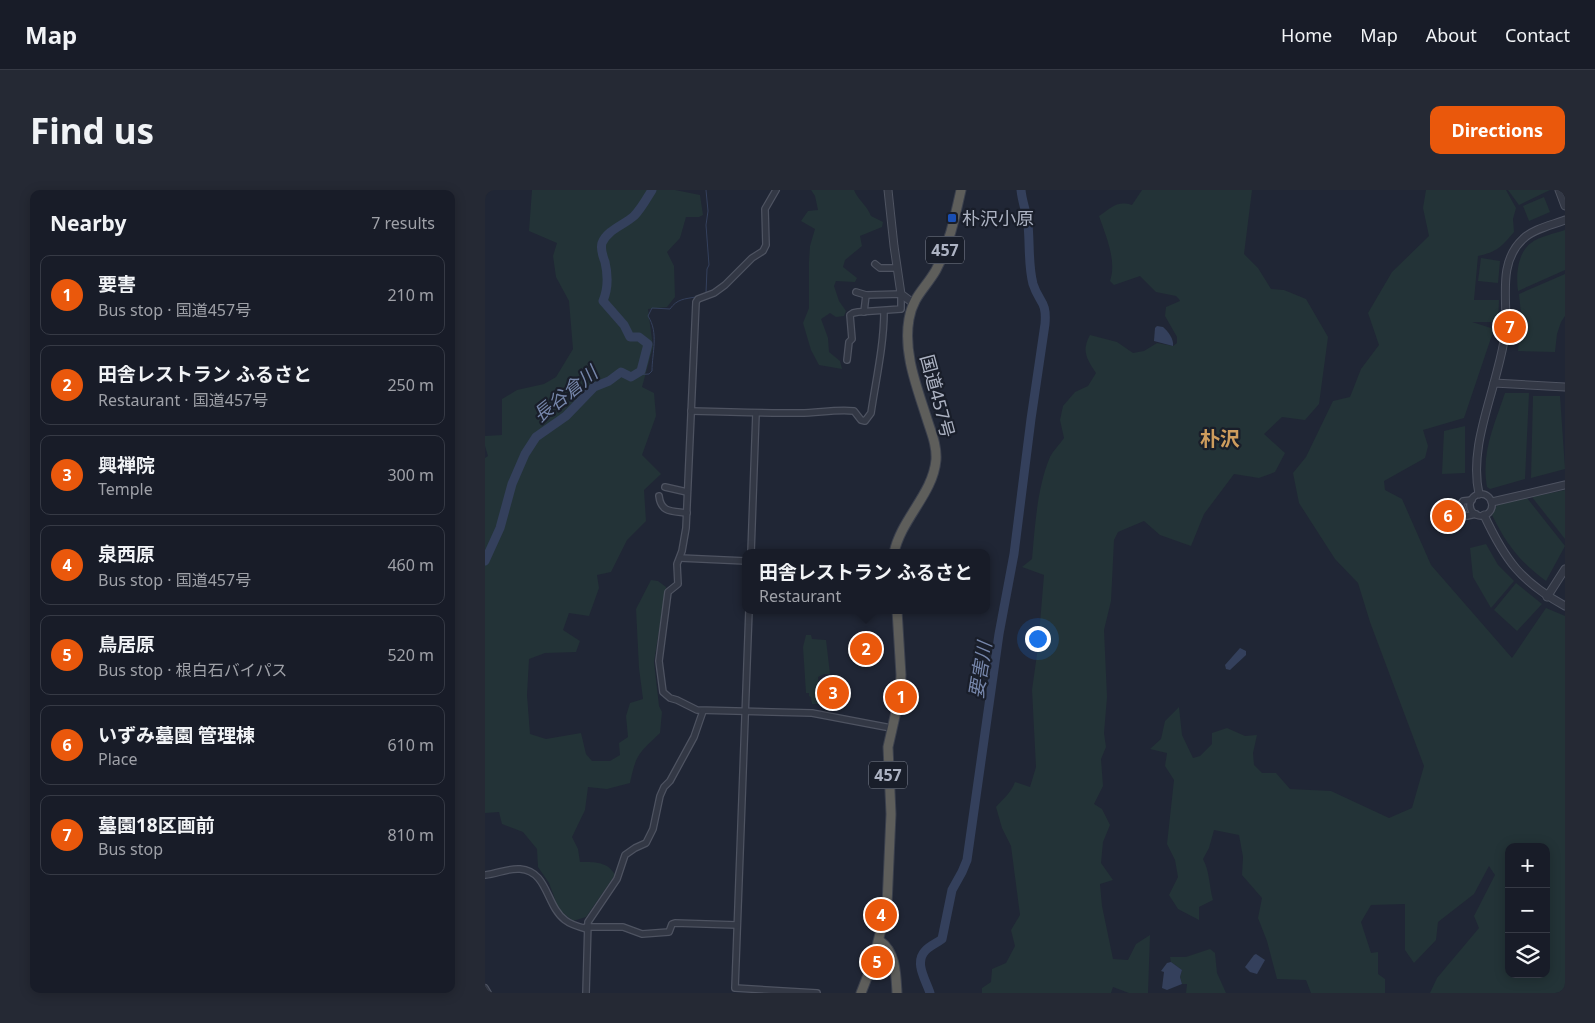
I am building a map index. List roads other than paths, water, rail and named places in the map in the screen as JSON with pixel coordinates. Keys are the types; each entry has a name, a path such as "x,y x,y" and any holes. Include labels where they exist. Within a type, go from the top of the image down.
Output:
{"highway":[{"name":"国道457号","path":"895,549 901,534 928,486 936,459 935,444 910,359 907,328 913,303 935,271 949,240 961,190"},
{"name":"457","path":"861,993 870,974 880,940 887,905 891,814 888,755 891,728 900,694 901,675 897,614"},
{"path":"880,940 889,951 894,963 897,993"}],"street":[{"path":"776,190 765,209 766,245 763,251 752,258 725,285 714,293 698,299 696,302 687,513 685,536 677,564 678,584 668,592 664,631 659,650 663,687 666,695 697,710 812,713 891,728"},
{"path":"847,360 849,342 852,339 850,316 853,312 901,309 901,294 888,190"},
{"path":"1559,190 1565,206"},
{"path":"1479,494 1476,476 1479,439 1505,335 1505,276 1508,263 1523,238 1565,220"},
{"path":"875,264 880,268 897,268"},
{"path":"857,292 867,295 901,294 913,303"},
{"path":"864,312 867,295"},
{"path":"691,411 756,413 844,410 854,412 863,421 867,419 871,413 884,336 884,311"},
{"path":"1494,383 1565,387"},
{"path":"751,549 756,413"},
{"path":"1492,502 1565,485"},
{"path":"665,487 687,492"},
{"path":"1479,494 1472,500 1463,501 1461,504 1464,515 1480,514 1491,509 1492,502"},
{"path":"1479,494 1485,495 1492,502"},
{"path":"659,496 660,504 665,509 687,513"},
{"path":"1472,500 1471,507 1480,514 1513,567 1547,597 1565,606"},
{"path":"680,558 742,561"},
{"path":"1547,597 1565,569"},
{"path":"749,614 735,991 817,993"},
{"path":"586,993 586,928 591,917 617,879 625,855 647,842 658,812 660,796 694,737 703,711"},
{"path":"485,875 512,868 533,873 541,881 557,912 565,920 586,928 623,927 642,934 669,932 672,924 675,923 737,925"},
{"path":"485,988 488,993"}],"water":[{"path":"1157,326 1163,327 1169,333 1173,346 1154,341 1155,328"},
{"path":"1240,648 1246,651 1246,655 1230,670 1226,669 1225,665"},
{"path":"1256,954 1265,960 1257,974 1250,972 1245,967"},
{"path":"1171,962 1182,970 1180,977 1182,984 1167,990 1162,988 1164,972 1161,971 1167,963"}],"waterway":[{"name":"長谷倉川","path":"485,561 500,528 512,484 525,454 536,437 566,416 594,387 609,381 621,372 631,377 641,371 648,344 639,337 630,337 624,325 603,301 607,287 607,277 601,246 604,238 637,213 652,190"},
{"path":"706,190 709,265 707,269 706,293"},
{"name":"要害川","path":"930,993 922,972 921,961 927,949 942,939 952,890 967,860 999,634 1014,554 1045,324 1044,306 1035,290 1031,277 1027,216 1021,190"},
{"path":"633,375 649,374 652,371 654,336 648,316 652,308 670,309 678,301 696,297"}],"place":[{"name":"朴沢小原","path":"952,218"},
{"name":"墓園18区画前","path":"1510,327"},
{"name":"いずみ墓園 管理棟","path":"1448,516"},
{"name":"田舎レストラン ふるさと","path":"866,649"},
{"name":"興禅院","path":"833,693"},
{"name":"要害","path":"901,697"},
{"name":"泉西原","path":"881,915"},
{"name":"鳥居原","path":"877,962"}],"district":[{"name":"朴沢","path":"1220,438"}]}
